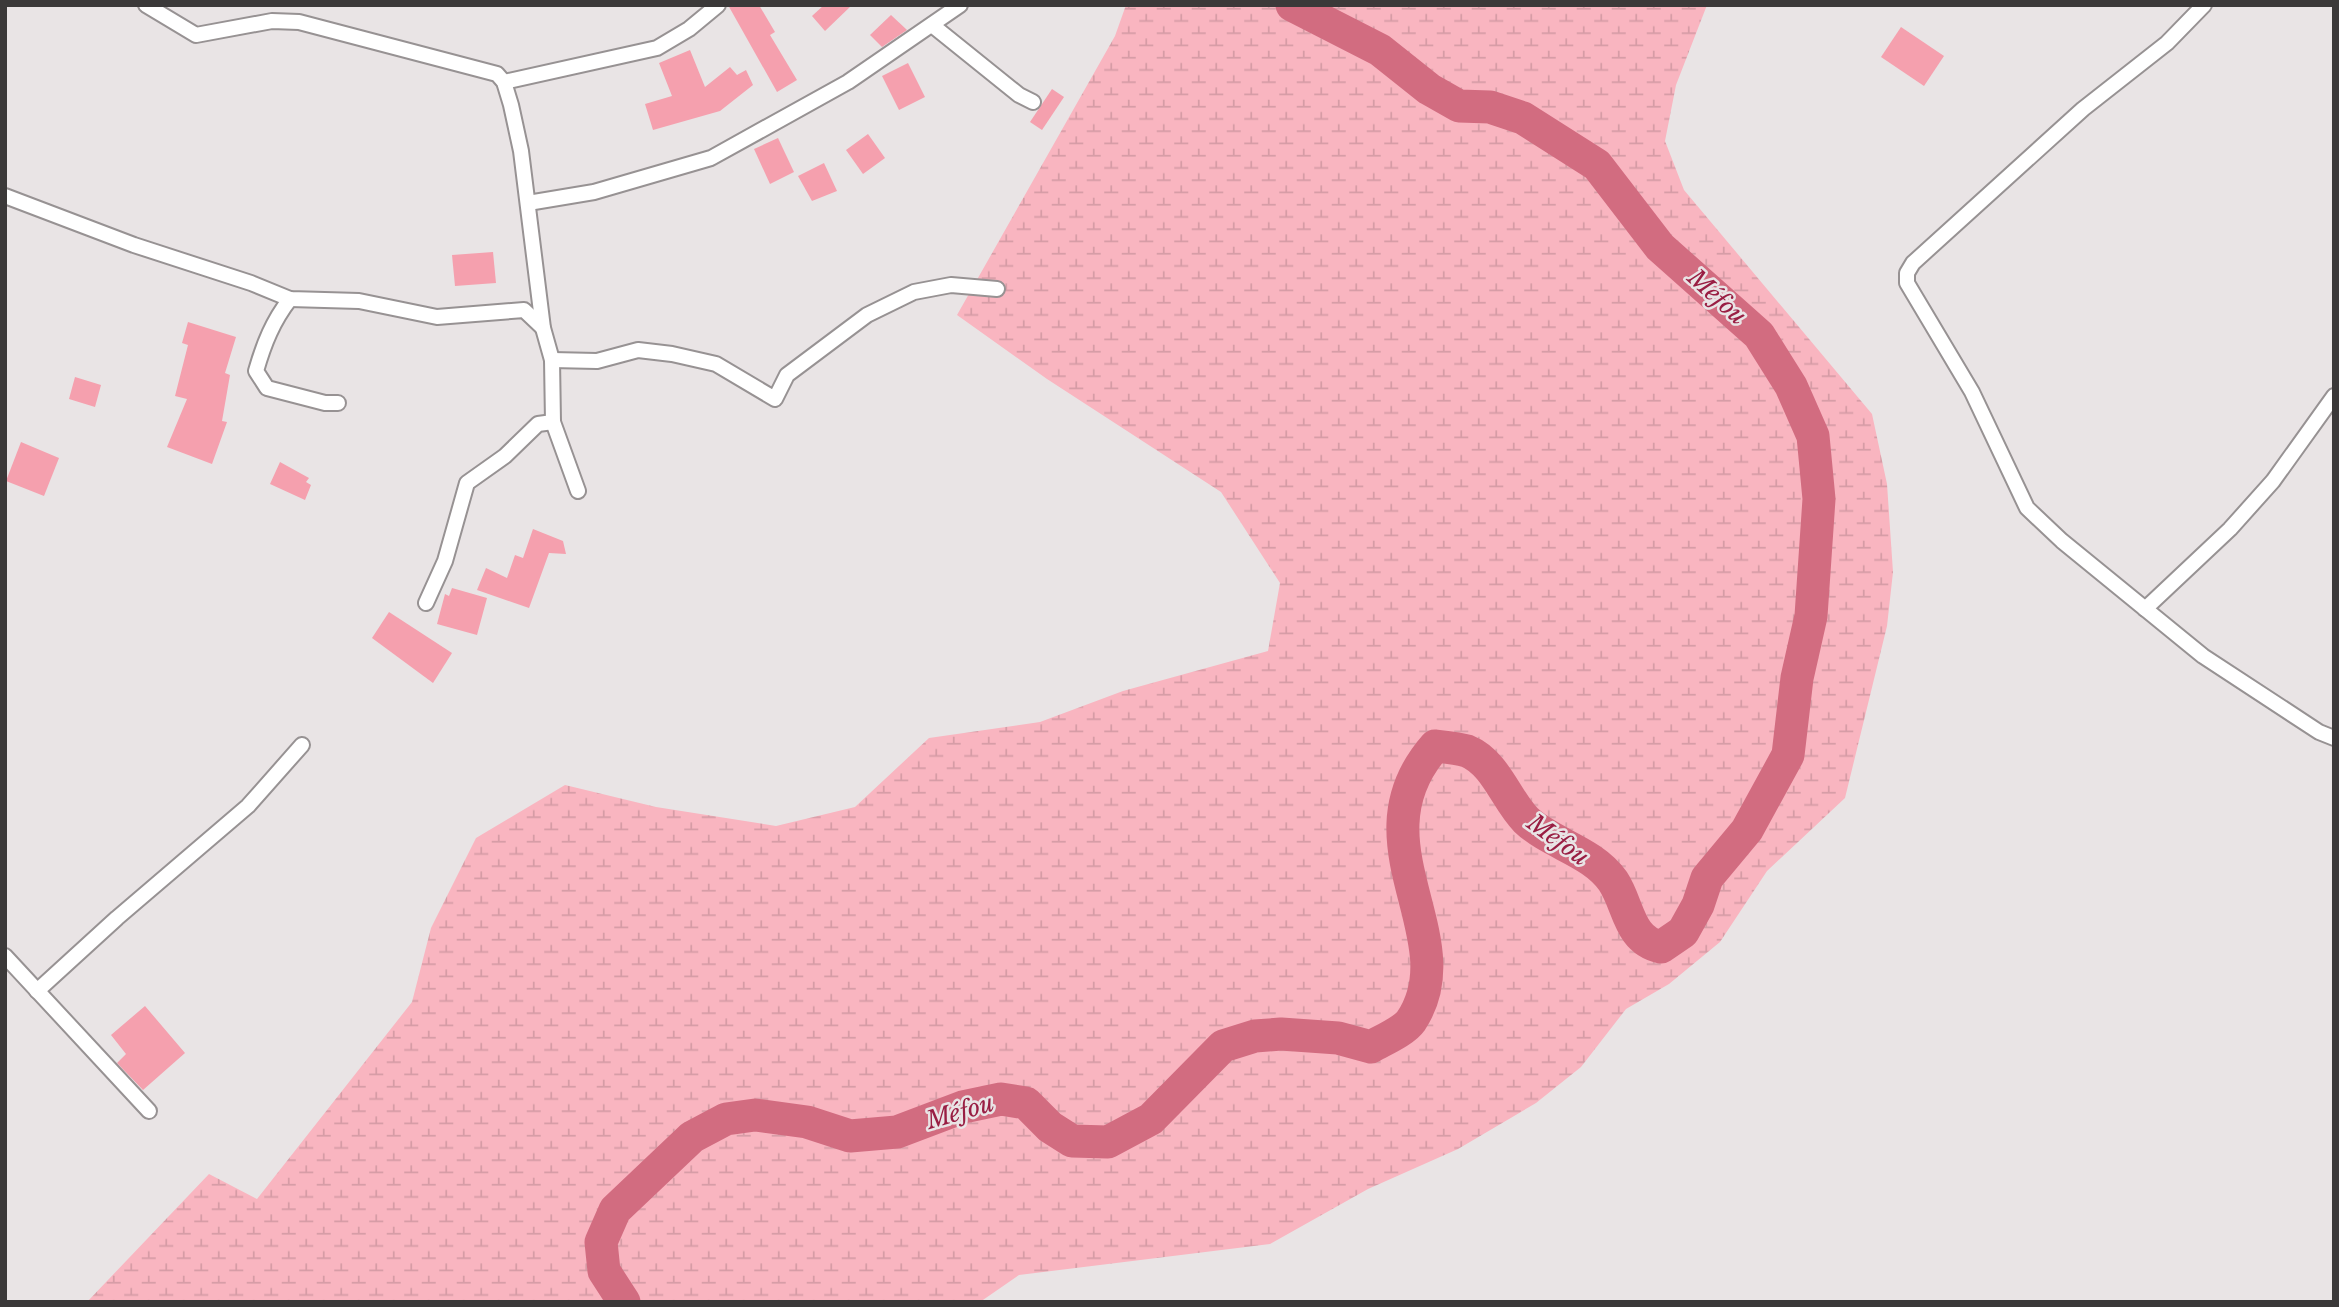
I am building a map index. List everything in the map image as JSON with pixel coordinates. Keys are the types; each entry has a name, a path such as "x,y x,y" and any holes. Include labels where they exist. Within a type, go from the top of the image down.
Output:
{"street":[{"path":"146,5 196,35 272,21 299,22 497,74 504,82 521,151 544,328 552,360 553,422 578,491"},
{"path":"504,82 657,48 689,29 718,5"},
{"path":"528,203 594,192 711,158 848,82 960,5"},
{"path":"2204,5 2167,43 2063,127 1913,262 1907,272 1907,283 1972,392 2027,508 2062,541 2203,656 2319,732 2334,737"},
{"path":"932,25 1019,95 1033,102"},
{"path":"5,196 134,245 290,299 359,301 437,317 524,310 544,328"},
{"path":"552,360 597,361 638,350 672,354 716,364 775,399 787,376 879,309 914,292 951,285 997,289"},
{"path":"290,299 272,326 256,371 267,388 325,403 338,403"},
{"path":"2146,609 2230,529 2273,481 2334,396"},
{"path":"426,603 445,561 467,483 505,456 538,424 553,422"},
{"path":"37,991 248,806 302,746"},
{"path":"5,956 149,1111"}],"green space":[{"path":"1126,5 1707,5 1676,85 1665,141 1684,190 1872,414 1887,484 1893,572 1887,626 1845,798 1767,871 1720,942 1669,984 1626,1009 1581,1067 1536,1103 1458,1149 1368,1189 1270,1244 1019,1275 980,1302 87,1302 209,1174 257,1199 412,1002 431,928 476,838 565,785 656,807 776,826 855,807 929,738 1040,722 1123,691 1268,651 1280,583 1221,492 1047,379 957,315 1115,36"}],"building":[{"path":"728,5 759,5 775,32 770,35 797,80 777,92"},
{"path":"824,5 852,5 825,31 812,16"},
{"path":"891,15 907,30 882,47 870,35"},
{"path":"1901,27 1944,56 1924,86 1881,57"},
{"path":"690,50 705,87 730,67 737,75 746,70 753,85 720,111 653,130 645,104 672,96 659,63"},
{"path":"908,63 925,97 899,110 882,76"},
{"path":"1052,89 1064,97 1042,130 1030,122"},
{"path":"868,134 885,158 863,174 846,150"},
{"path":"778,138 794,172 770,184 754,149"},
{"path":"824,163 837,191 812,201 798,176"},
{"path":"493,252 496,283 455,286 452,255"},
{"path":"188,322 236,337 225,373 230,375 222,421 227,422 212,464 167,447 187,399 175,396 188,345 182,343"},
{"path":"75,377 101,385 95,407 69,399"},
{"path":"21,442 59,458 44,496 6,481"},
{"path":"280,462 309,478 306,482 311,485 305,500 270,484"},
{"path":"533,529 563,541 566,554 549,553 529,608 477,590 486,568 507,578 515,555 523,558"},
{"path":"452,588 487,598 477,635 437,624 445,594 449,596"},
{"path":"389,612 452,653 433,683 372,638"},
{"path":"145,1006 185,1053 143,1090 117,1063 126,1054 111,1035"}],"waterway":[{"name":"Méfou","path":"624,1302 604,1271 601,1242 615,1210 692,1137 726,1119 755,1115 807,1122 850,1136 897,1132 963,1107 1001,1099 1026,1103 1050,1127 1072,1141 1108,1142 1151,1119 1223,1046 1255,1036 1281,1034 1338,1038 1371,1047 1398,1032 1411,1021 1425,989 1426,956 1405,853 1403,818 1412,782 1435,746 1467,751 1486,764 1526,820 1604,871 1618,890 1636,929 1650,943 1661,947 1683,932 1698,905 1707,878 1747,830 1788,755 1797,678 1811,616 1819,499 1813,436 1791,386 1759,335 1660,247 1597,165 1523,118 1490,107 1459,106 1429,89 1380,50 1292,5"}]}
